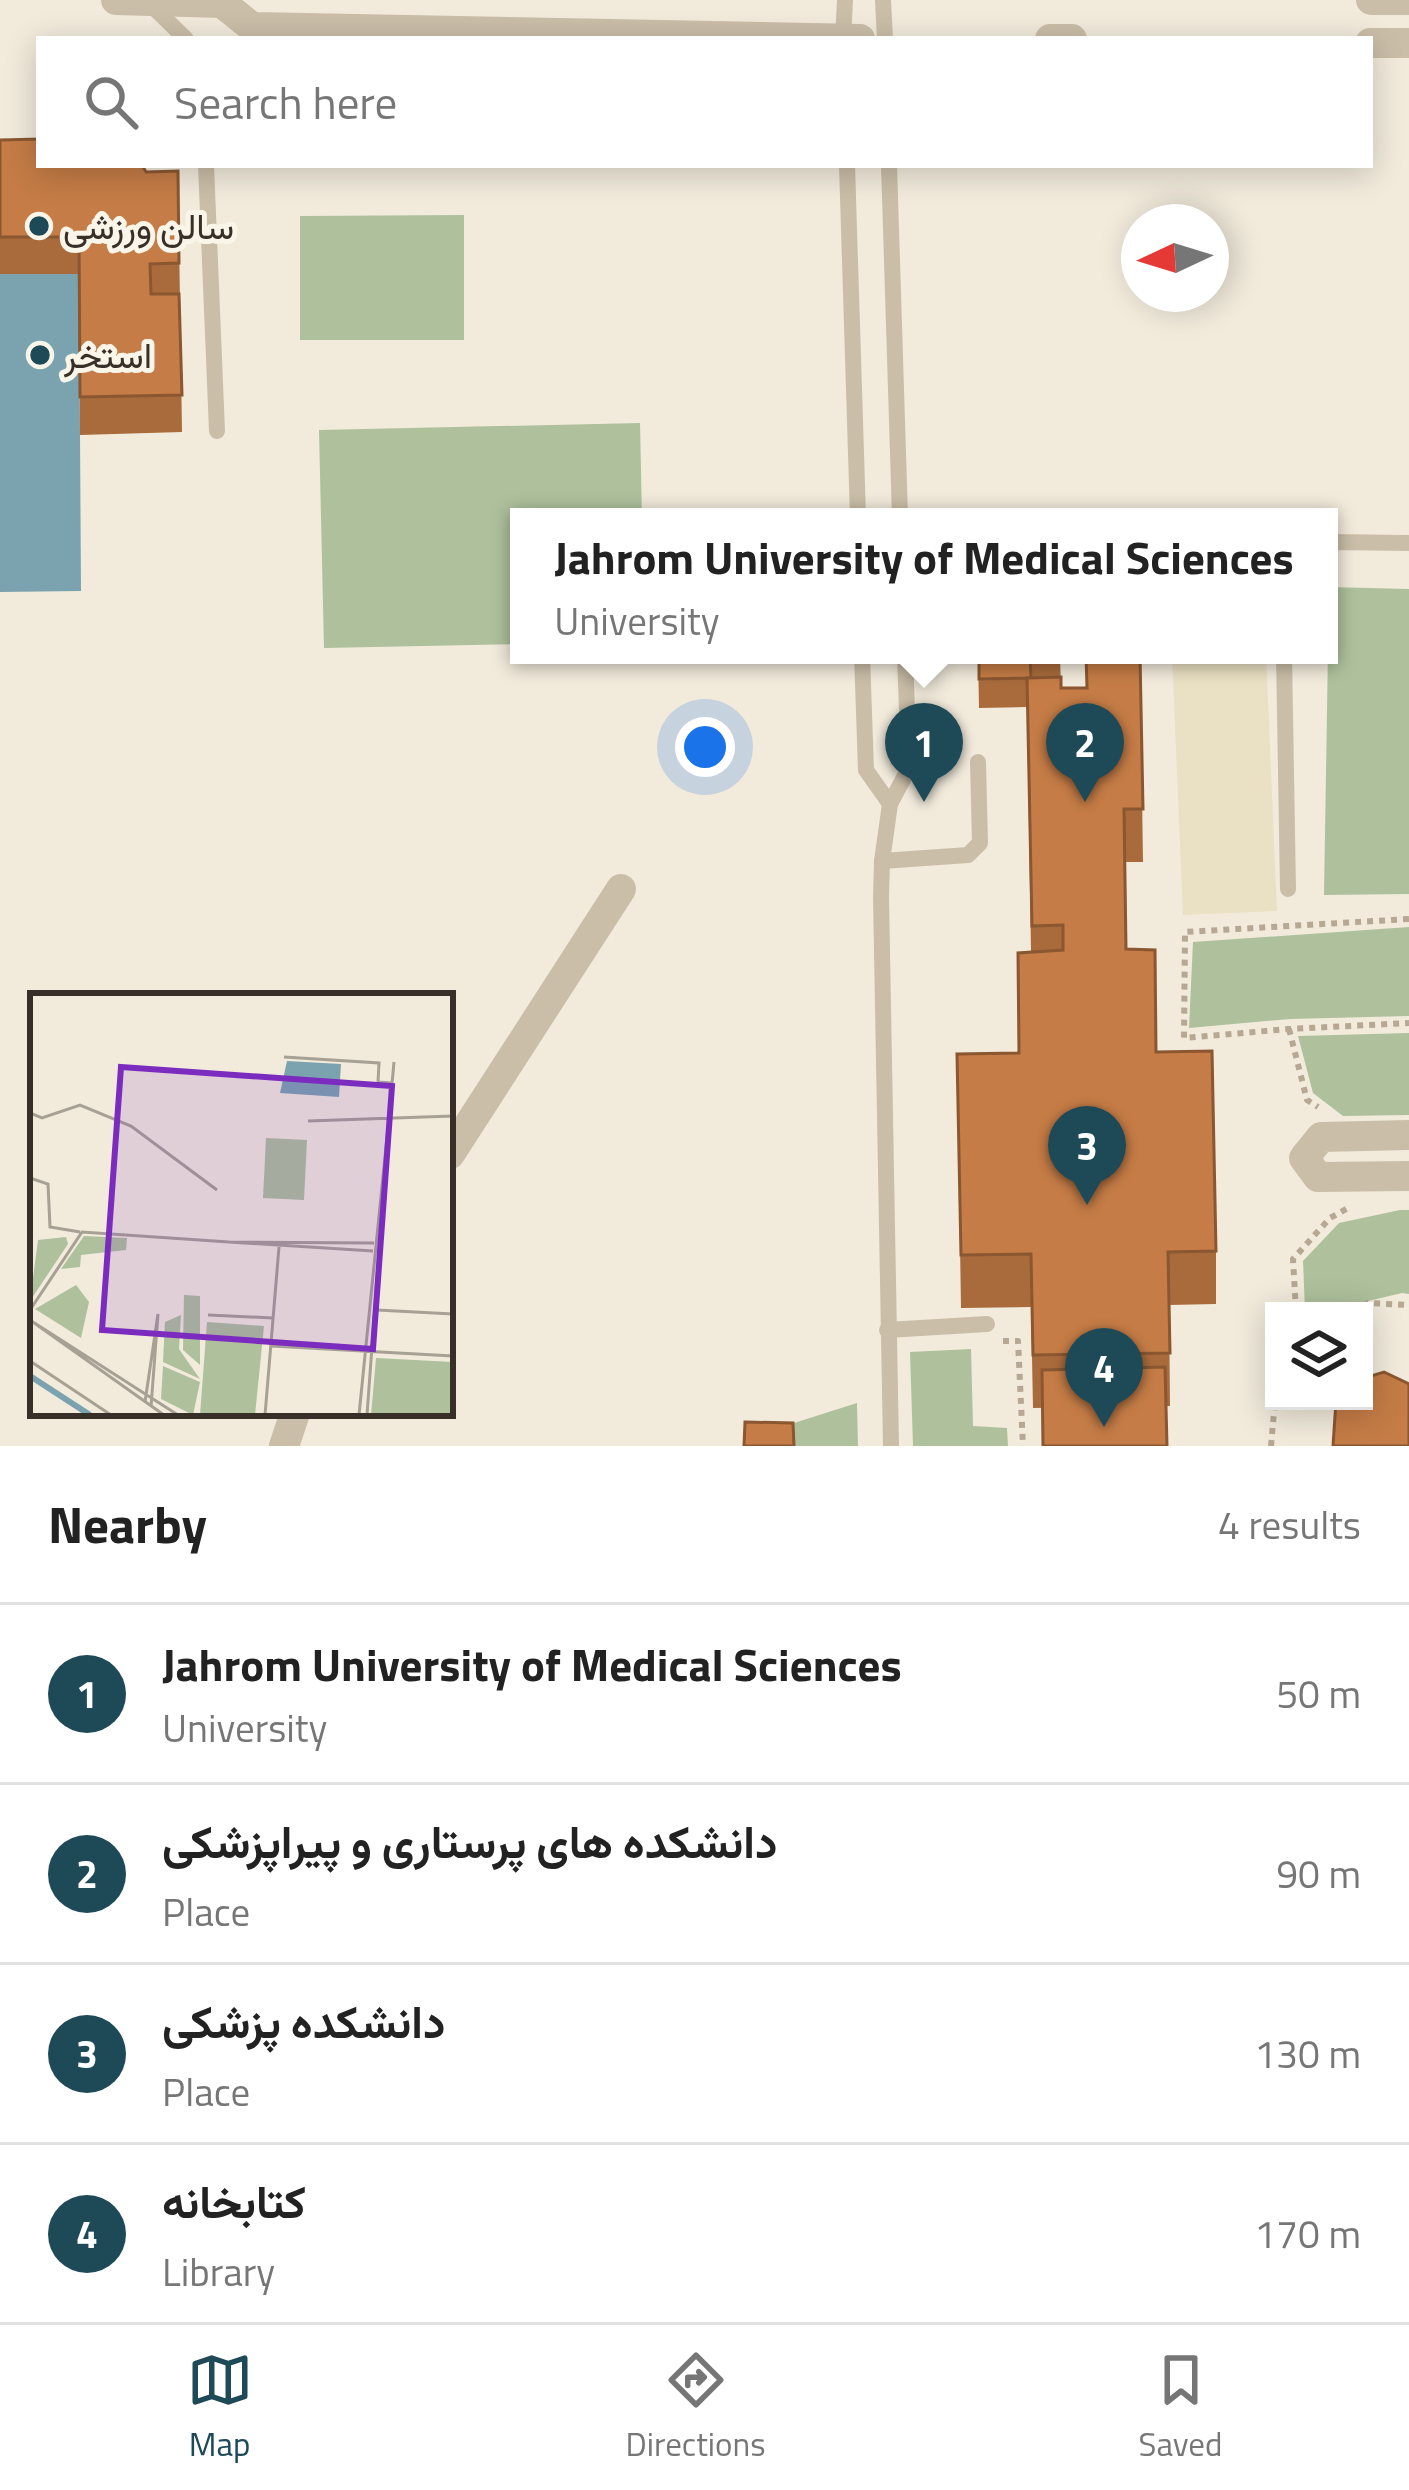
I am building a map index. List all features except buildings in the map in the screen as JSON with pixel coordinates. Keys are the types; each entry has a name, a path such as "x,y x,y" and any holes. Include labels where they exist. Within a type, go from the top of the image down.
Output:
{"street":[{"path":"116,0 224,1 252,26 744,36"},
{"path":"1371,0 1409,1"},
{"path":"1373,43 1409,43"},
{"path":"453,1149 621,890"},
{"path":"1409,1136 1321,1137 1304,1158 1318,1177 1409,1176"},
{"path":"284,1446 294,1416"}],"lane":[{"path":"146,0 184,36"},
{"path":"843,36 844,0"},
{"path":"883,0 885,36"},
{"path":"206,168 217,431"},
{"path":"847,168 858,508"},
{"path":"889,168 900,508"},
{"path":"1338,542 1409,543"},
{"path":"862,664 866,770 890,804"},
{"path":"891,1446 881,861 890,804 909,768 905,664"},
{"path":"1284,664 1288,889"},
{"path":"881,861 968,855 980,843 978,762"},
{"path":"887,1330 990,1332"}],"path":[{"path":"1409,920 1185,932 1184,1038 1409,1023"},
{"path":"1288,1029 1307,1100 1324,1111"},
{"path":"1295,1302 1293,1259 1330,1218 1360,1202"},
{"path":"1373,1303 1409,1305"},
{"path":"990,1332 1018,1340 1023,1446"},
{"path":"1271,1446 1274,1410"}],"green space":[{"path":"464,215 464,340 300,340 300,216"},
{"path":"640,423 642,508 510,508 510,644 324,648 319,430"},
{"path":"1338,587 1409,589 1409,894 1324,895 1328,664 1338,664"},
{"path":"1409,927 1409,1016 1189,1028 1193,942"},
{"path":"1409,1033 1409,1115 1343,1116 1313,1093 1298,1036"},
{"path":"1409,1210 1409,1294 1364,1302 1305,1302 1303,1261 1339,1223"},
{"path":"971,1349 973,1426 1007,1428 1008,1446 913,1446 910,1352"},
{"path":"857,1403 858,1446 773,1446 772,1430"}],"shaded area":[{"path":"1172,664 1266,664 1277,911 1183,915"}],"water":[{"name":"استخر","path":"0,274 79,274 81,591 0,592"}],"place":[{"name":"سالن ورزشی","path":"39,226"},
{"name":"استخر","path":"40,355"},
{"name":"Jahrom University of Medical Sciences","path":"924,802"},
{"name":"دانشکده های پرستاری و پیراپزشکی","path":"1085,802"},
{"name":"دانشکده پزشکی","path":"1087,1205"},
{"name":"کتابخانه","path":"1104,1427"}]}
